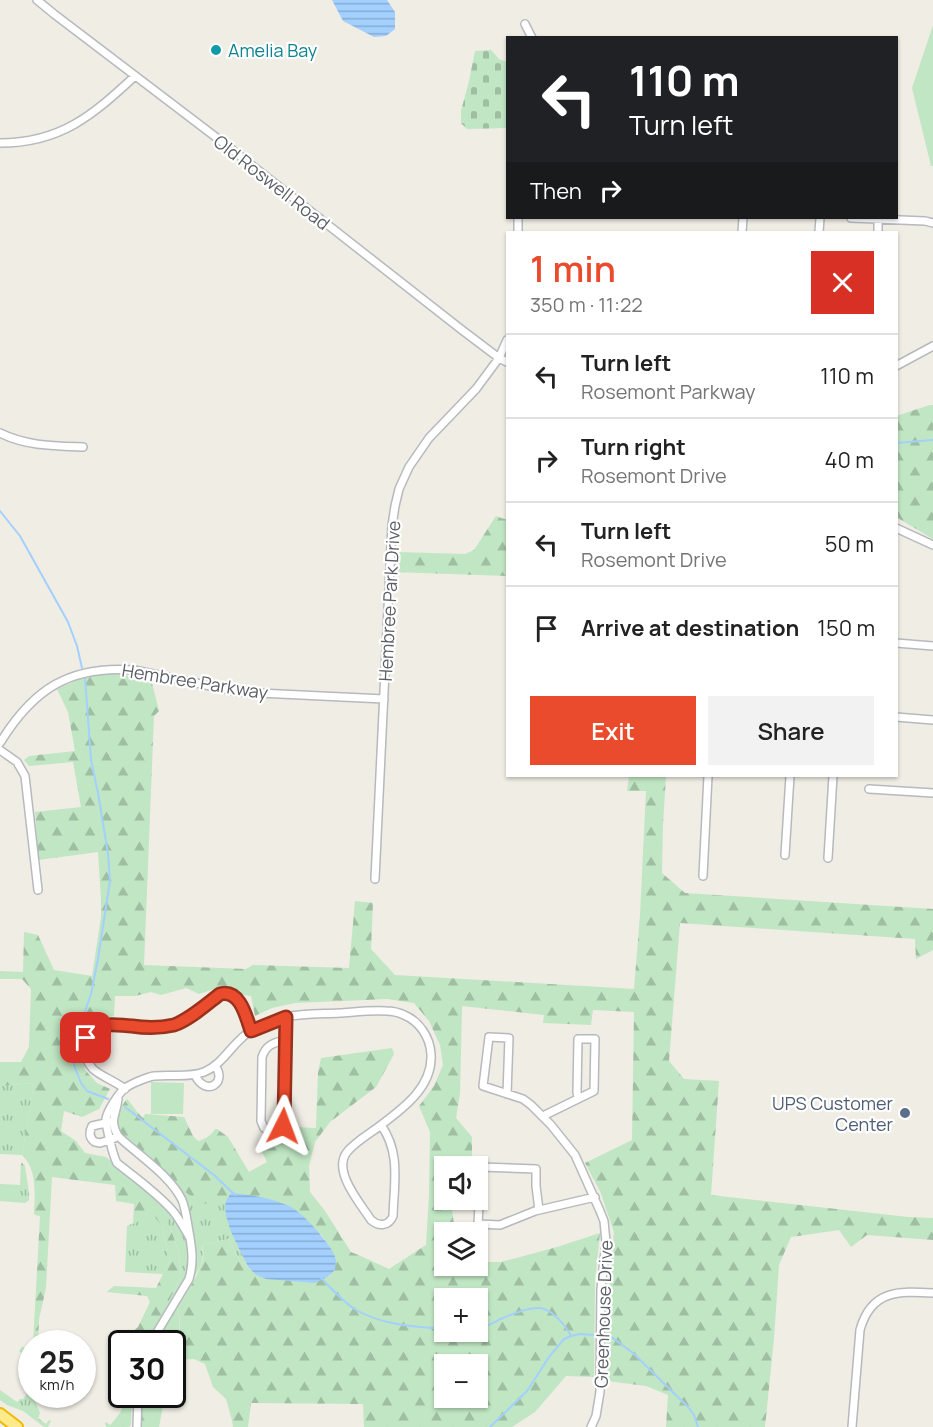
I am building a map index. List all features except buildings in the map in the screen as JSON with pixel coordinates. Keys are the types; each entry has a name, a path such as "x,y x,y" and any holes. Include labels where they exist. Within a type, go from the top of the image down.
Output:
{"highway":[{"path":"0,1414 16,1427"}],"street":[{"name":"Old Roswell Road","path":"37,0 506,362"},
{"path":"525,24 531,36"},
{"path":"0,143 33,140 60,132 93,113 135,76"},
{"path":"878,219 933,223"},
{"name":"Hembree Park Drive","path":"375,879 392,526 399,489 421,448 476,389 499,358 506,342"},
{"path":"898,365 933,346"},
{"path":"0,433 25,442 46,446 83,447"},
{"path":"898,529 933,545"},
{"path":"898,643 933,646"},
{"name":"Hembree Parkway","path":"0,743 18,716 40,694 68,678 100,670 134,670 239,692 384,699"},
{"path":"898,717 933,720"},
{"path":"0,750 17,762 25,776 38,890"},
{"path":"703,876 708,777"},
{"path":"785,855 790,777"},
{"path":"828,858 833,777"},
{"path":"868,789 933,793"},
{"path":"125,1089 92,1067 85,1054 86,1038 102,1025 150,1027 173,1025 182,1022 220,994 225,993 232,994 237,999 251,1031"},
{"path":"190,1238 171,1209 117,1163 110,1122 117,1108 118,1099 125,1089 151,1076 195,1075 206,1071 215,1066 251,1031 286,1017 387,1011 405,1015 420,1027 427,1037 432,1063 429,1076 410,1101 348,1150 344,1157 342,1167 345,1178 371,1220 381,1225 389,1222 393,1216 395,1162 391,1142 381,1125"},
{"path":"285,1040 269,1045 262,1057 261,1121 264,1128 271,1132 280,1129 284,1121 286,1017"},
{"name":"Greenhouse Drive","path":"507,1094 509,1038 489,1037 483,1086 507,1094 523,1099 543,1116 575,1155 600,1211 606,1242 601,1289 601,1372 599,1403 591,1427"},
{"path":"543,1116 578,1099 594,1091 595,1039 578,1039 576,1092 578,1099"},
{"path":"195,1075 202,1085 213,1086 220,1077 215,1066"},
{"path":"110,1122 92,1126 91,1137 95,1142 114,1138 164,1177 181,1197 185,1207 193,1259 189,1279 158,1330"},
{"path":"539,1210 536,1169 481,1167 478,1224 500,1225 539,1210 595,1197"},
{"path":"852,1427 860,1330 867,1313 879,1300 895,1293 905,1291 933,1293"},
{"path":"138,1408 138,1427"}],"green space":[{"path":"933,25 933,166 931,166 912,88"},
{"path":"491,50 499,59 506,62 506,128 467,129 461,123 461,111 475,51"},
{"path":"933,405 933,539 898,518 898,415"},
{"path":"496,516 506,520 506,576 394,572 396,552 465,554 474,550"},
{"path":"117,673 152,683 159,711 154,716 144,965 246,969 253,965 349,968 355,901 373,903 371,949 395,975 634,989 646,791 627,791 629,777 666,777 662,873 685,893 933,909 933,950 916,959 915,939 680,923 669,1061 684,1079 719,1081 711,1195 933,1218 933,1240 867,1235 851,1247 839,1230 791,1237 779,1265 765,1427 666,1427 668,1395 646,1386 607,1381 606,1321 614,1232 600,1191 585,1163 632,1140 634,1012 593,1010 591,1025 543,1023 544,1015 462,1006 460,1094 456,1118 472,1137 472,1156 434,1156 434,1210 452,1210 454,1222 434,1222 434,1276 488,1276 488,1262 501,1262 600,1233 595,1281 594,1377 566,1376 535,1412 512,1427 364,1427 363,1404 251,1403 248,1427 233,1427 226,1399 213,1387 205,1364 194,1359 186,1359 186,1330 180,1330 177,1307 201,1265 202,1245 229,1239 238,1258 255,1274 336,1259 322,1235 231,1193 226,1201 205,1204 184,1191 120,1135 115,1124 118,1112 127,1099 143,1118 145,1114 184,1117 198,1141 208,1137 217,1129 228,1137 249,1172 267,1162 262,1152 268,1141 283,1138 294,1127 316,1128 318,1072 321,1058 392,1048 394,1054 376,1087 330,1122 315,1142 309,1166 310,1192 351,1252 389,1269 426,1245 430,1132 419,1106 434,1086 443,1065 440,1045 429,1021 414,1003 387,999 295,1003 272,1008 255,1016 251,996 217,988 199,994 186,988 161,995 151,992 135,996 115,996 114,1016 98,1019 83,1032 79,1048 85,1070 97,1083 110,1089 99,1109 82,1117 64,1111 61,1131 76,1141 85,1153 106,1157 150,1193 171,1230 179,1253 181,1275 153,1330 135,1330 150,1302 147,1296 107,1292 114,1286 156,1288 170,1260 162,1226 153,1215 133,1224 134,1204 116,1201 115,1185 52,1177 46,1288 39,1330 34,1330 40,1216 34,1213 33,1174 27,1160 22,1155 34,1083 0,1086 0,1062 21,1062 29,1047 31,989 22,979 0,979 0,971 23,972 24,932 38,935 54,970 92,976 101,917 98,852 38,860 35,812 81,807 73,762 29,766 24,760 29,756 75,751 68,712 57,689 87,676"},
{"path":"151,1082 184,1083 183,1114 151,1114"},
{"path":"34,1083 22,1155 0,1154 0,1086"},
{"path":"21,1163 25,1167 29,1200 25,1203 0,1201 0,1184 20,1185"},
{"path":"171,1181 204,1203 226,1201 230,1227 249,1268 238,1258 229,1239 202,1245 202,1262 193,1278 196,1251 192,1224"},
{"path":"150,1193 177,1222 187,1245 188,1257 182,1284 164,1312 181,1275 179,1253 171,1230"},
{"path":"153,1214 162,1226 170,1260 163,1274 125,1272 127,1226"},
{"path":"177,1307 179,1330 163,1330"},
{"path":"0,1390 17,1402 18,1408 38,1408 40,1413 38,1418 46,1424 49,1420 51,1421 48,1427 44,1427 23,1411 0,1400"},
{"path":"122,1408 132,1408 131,1425 129,1427 106,1427 105,1423 110,1425"},
{"path":"141,1408 163,1408 159,1427 141,1427"}],"water":[{"path":"332,0 387,0 395,12 395,29 386,36 374,37 343,21"},
{"path":"231,1193 269,1199 296,1210 330,1247 336,1260 335,1270 315,1283 266,1279 255,1274 249,1268 237,1245 226,1217 226,1201"}],"waterway":[{"path":"898,443 933,440"},
{"path":"0,511 20,536 68,622 82,668"},
{"path":"85,678 91,760 108,854 110,881 98,959 91,994 77,1035 74,1065 87,1091 108,1099"},
{"path":"125,1107 214,1175 235,1195"},
{"path":"321,1278 347,1303 366,1315 399,1324 434,1328"},
{"path":"488,1325 521,1311 540,1308 554,1315 571,1336"},
{"path":"490,1427 527,1391 564,1339 580,1334 610,1336 633,1353 688,1407 698,1427"}],"place":[{"name":"Amelia Bay","path":"216,50"},
{"name":"UPS Customer Center","path":"905,1113"}],"route":[{"path":"86,1038 102,1025 150,1027 173,1025 182,1022 220,994 225,993 232,994 237,999 251,1031 286,1017 283,1126"}]}
